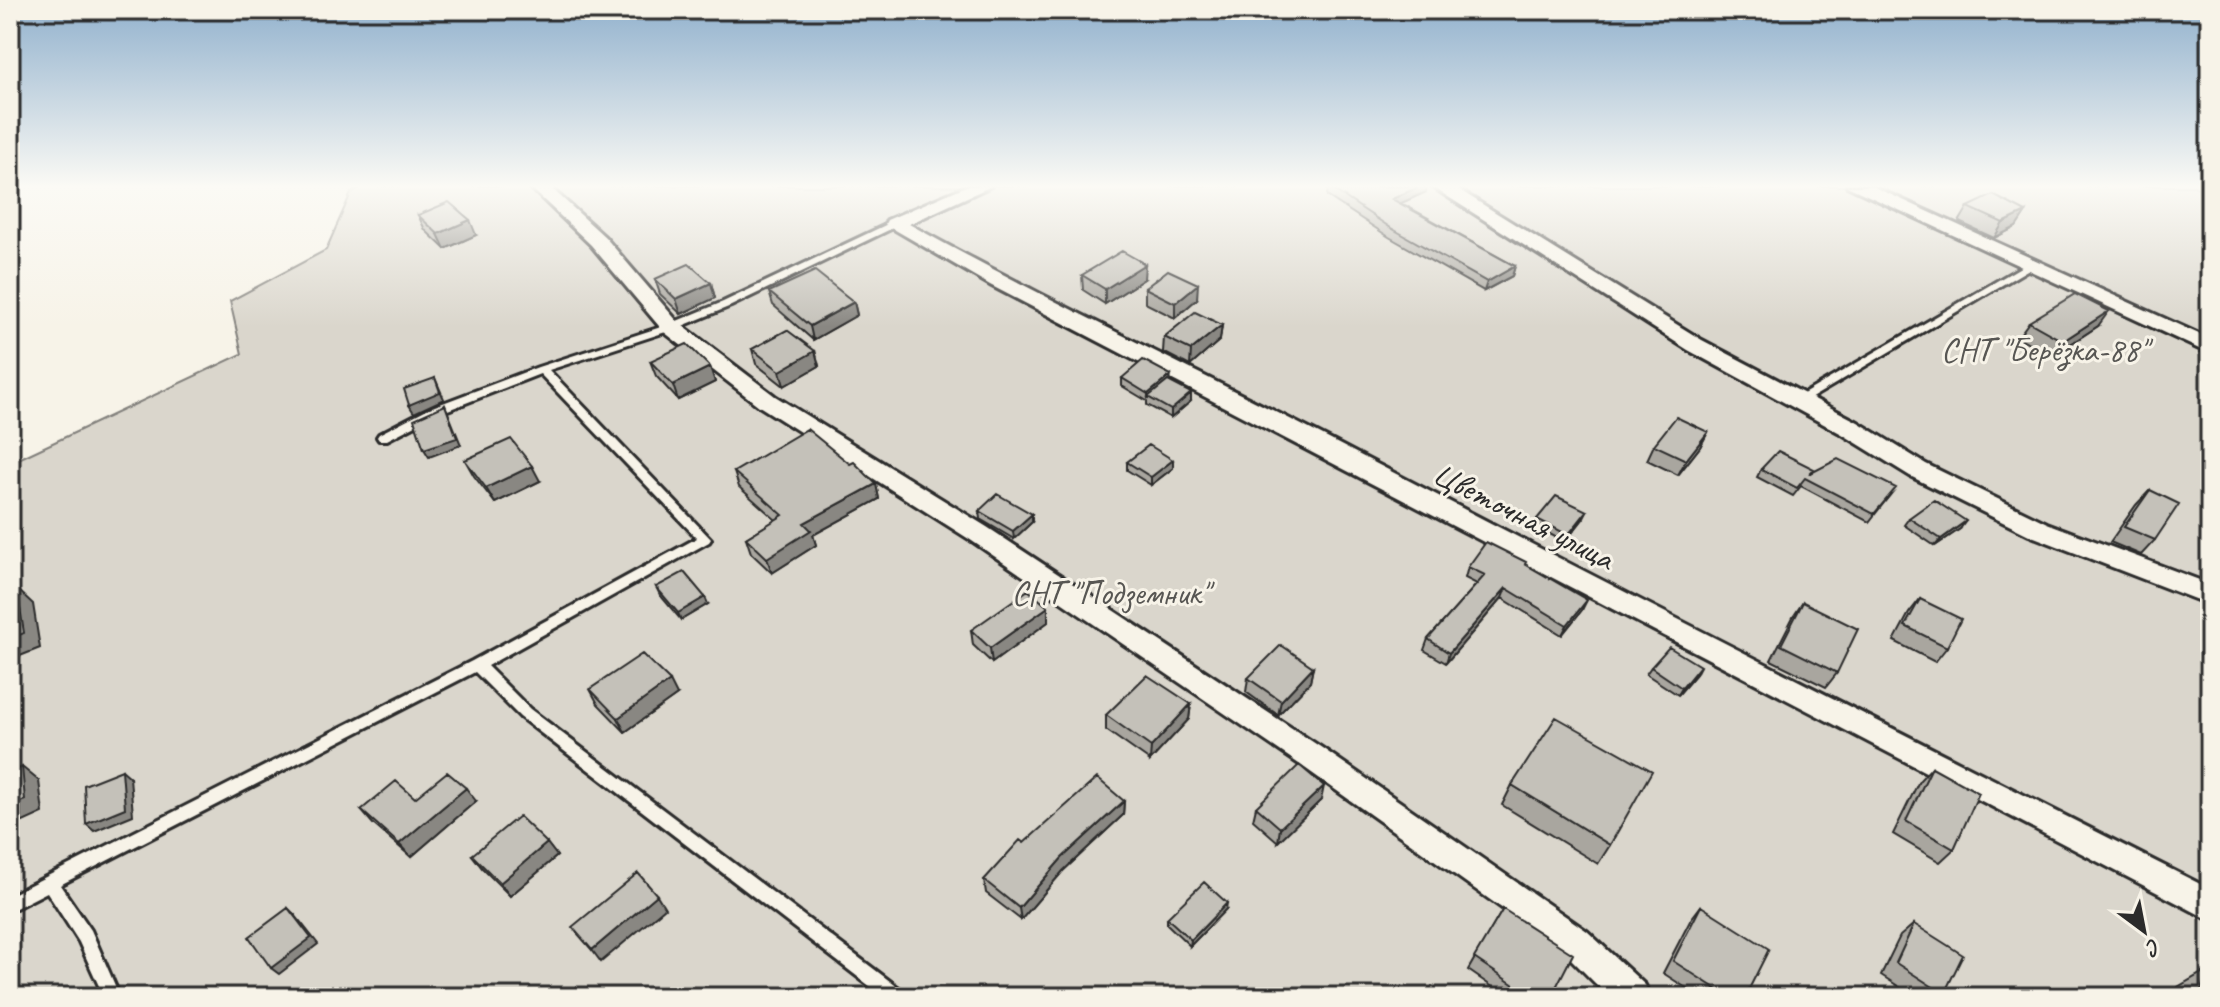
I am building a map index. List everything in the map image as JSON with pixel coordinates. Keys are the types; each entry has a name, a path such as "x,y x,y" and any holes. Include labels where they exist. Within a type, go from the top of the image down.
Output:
{"street":[{"path":"589,233 671,327 767,401 978,533 1312,757 1576,942 1627,995"},
{"name":"Цветочная улица","path":"910,233 997,281 1317,443 1472,527 2210,905"},
{"path":"1515,233 1695,345 1971,498 2099,554 2210,595"},
{"path":"1961,233 2210,347"}],"lane":[{"path":"383,437 431,412 542,369 671,327 727,304 875,233"},
{"path":"1799,400 2031,264"},
{"path":"10,903 477,665 705,539 542,369"},
{"path":"477,665 525,713 897,997"},
{"path":"50,883 85,936 112,997"}],"green space":[{"name":"СНТ \"Подземник\"","path":"333,233 2210,233 2210,997 10,997 10,463 242,354 230,301 326,250"}],"building":[{"path":"1400,233 1454,233 1515,266 1487,282"},
{"path":"1122,251 1145,264 1105,289 1082,275"},
{"path":"689,264 711,283 676,299 655,279"},
{"path":"1168,270 1198,284 1175,303 1145,288"},
{"path":"815,271 854,302 810,326 769,292"},
{"path":"2075,294 2109,311 2063,341 2029,322"},
{"path":"1195,312 1222,325 1191,350 1164,337"},
{"path":"787,330 815,351 780,371 752,349"},
{"path":"687,344 710,367 673,385 650,361"},
{"path":"1143,360 1171,375 1148,394 1122,378"},
{"path":"435,378 440,392 409,405 404,389"},
{"path":"1168,381 1191,393 1171,410 1148,397"},
{"path":"445,405 457,438 424,449 414,419"},
{"path":"1676,417 1708,432 1686,460 1654,445"},
{"path":"807,429 850,464 854,462 876,484 804,523 811,530 767,558 746,538 783,515 734,472"},
{"path":"511,439 532,466 486,488 465,460"},
{"path":"1149,445 1173,460 1151,477 1127,462"},
{"path":"1778,451 1814,469 1809,474 1838,459 1896,488 1874,514 1805,478 1797,488 1761,469"},
{"path":"2150,490 2179,504 2155,540 2124,527"},
{"path":"997,494 1032,514 1013,531 979,511"},
{"path":"1556,496 1587,511 1568,535 1537,519"},
{"path":"1934,500 1966,521 1941,539 1909,518"},
{"path":"1486,542 1526,562 1587,600 1567,625 1506,588 1449,653 1428,639 1485,575 1468,567"},
{"path":"684,572 705,597 678,613 656,587"},
{"path":"17,589 24,633 10,639 10,592"},
{"path":"1028,590 1048,607 990,648 971,630"},
{"path":"1920,599 1961,619 1947,647 1905,626"},
{"path":"1803,602 1858,629 1837,673 1781,645"},
{"path":"1281,645 1313,667 1281,701 1248,678"},
{"path":"1669,647 1700,666 1682,688 1651,667"},
{"path":"642,654 670,681 618,718 590,689"},
{"path":"1147,675 1191,704 1151,747 1106,715"},
{"path":"1556,717 1652,771 1610,845 1512,785"},
{"path":"1299,765 1324,786 1280,828 1256,807"},
{"path":"22,767 25,800 10,806 10,773"},
{"path":"1932,767 1979,793 1954,849 1906,821"},
{"path":"122,770 125,808 86,824 84,785"},
{"path":"447,772 466,788 399,844 361,810 396,781 415,798"},
{"path":"1097,778 1124,801 1062,858 1019,908 984,880 1020,840 1024,843"},
{"path":"519,816 547,843 500,883 472,855"},
{"path":"638,873 657,895 592,950 572,927"},
{"path":"1204,882 1227,903 1191,940 1167,918"},
{"path":"1701,906 1769,949 1745,997 1729,997 1673,961"},
{"path":"288,908 311,938 271,968 249,937"},
{"path":"1503,909 1573,954 1551,997 1532,997 1474,958"},
{"path":"1914,924 1963,955 1944,994 1896,963"},
{"path":"2207,970 2210,971 2210,997 2199,997"}],"park label":[{"name":"СНТ \"Берёзка-88\"","path":"2044,349"}]}
